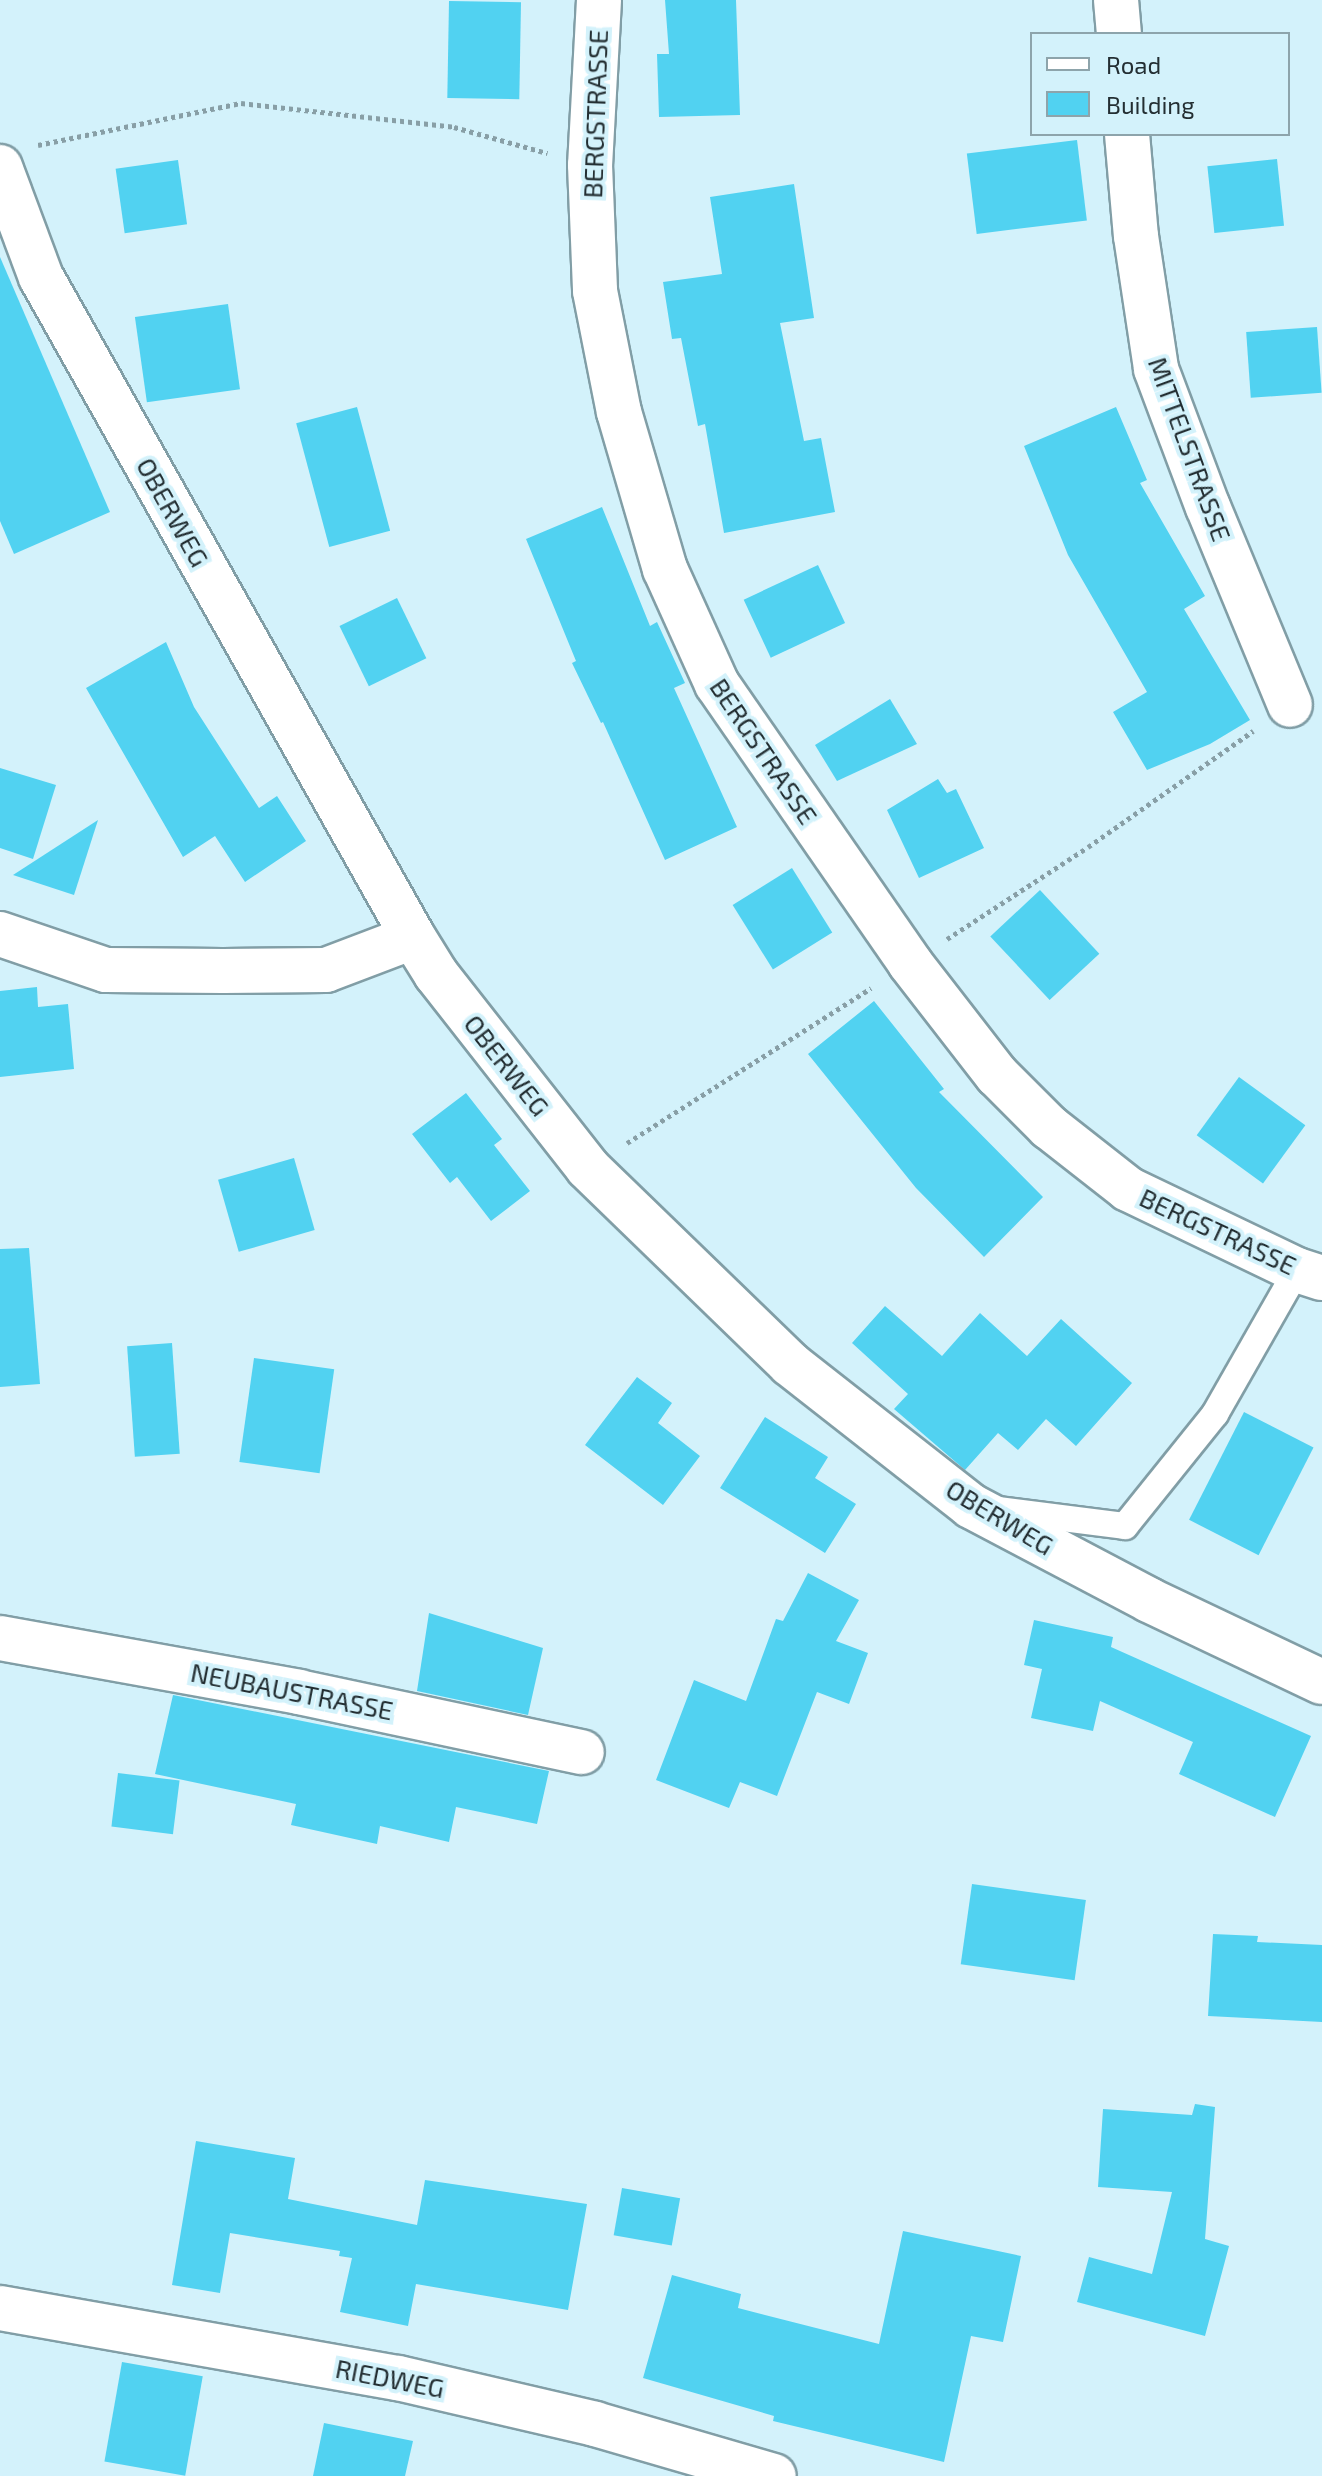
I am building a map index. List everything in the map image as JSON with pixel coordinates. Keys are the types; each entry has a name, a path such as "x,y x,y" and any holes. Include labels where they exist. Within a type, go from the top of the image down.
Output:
{"street":[{"name":"BERGSTRASSE","path":"599,0 590,165 595,291 619,412 665,569 717,684 910,963 997,1075 1049,1127 1128,1189 1310,1274"},
{"path":"1116,0 1119,32"},
{"name":"MITTELSTRASSE","path":"1127,136 1136,236 1156,369 1208,507 1290,705"},
{"name":"OBERWEG","path":"15,157 41,277 413,937 436,974 588,1168 790,1364 971,1506 1149,1600 1322,1682"},
{"path":"0,934 106,970 223,971 326,970 413,937"},
{"name":"NEUBAUSTRASSE","path":"0,1638 299,1692 582,1752"},
{"name":"RIEDWEG","path":"0,2308 398,2378 595,2424 774,2476"}],"lane":[{"path":"971,1506 1125,1526 1215,1414 1310,1274"}],"path":[{"path":"15,157 241,103 454,127 590,165"},
{"path":"588,1168 910,963 1224,752"}],"building":[{"path":"665,0 736,0 740,115 659,117 657,54 669,54"},
{"path":"449,1 521,2 519,99 447,98"},
{"path":"1077,140 1087,220 977,234 967,154"},
{"path":"1277,159 1284,226 1214,233 1207,166"},
{"path":"178,160 187,224 125,233 116,169"},
{"path":"794,184 814,318 780,323 804,441 821,438 835,512 724,533 705,424 698,426 681,338 672,339 663,282 722,274 710,197"},
{"path":"0,257 110,512 14,554 0,521"},
{"path":"228,304 240,389 147,402 135,317"},
{"path":"1317,327 1322,393 1251,398 1246,332"},
{"path":"357,407 390,531 329,547 296,423"},
{"path":"1116,407 1147,480 1140,483 1205,596 1184,609 1250,720 1210,744 1147,770 1113,712 1147,692 1068,555 1024,446"},
{"path":"602,507 650,626 657,622 685,683 674,688 737,827 665,860 603,722 572,663 576,661 526,539"},
{"path":"818,565 845,623 771,658 744,600"},
{"path":"397,598 426,658 369,686 339,626"},
{"path":"166,642 194,707 259,808 277,796 306,841 245,882 215,836 183,857 86,688"},
{"path":"890,699 917,744 837,781 815,745"},
{"path":"0,768 56,785 33,859 0,848"},
{"path":"938,779 947,793 956,789 984,848 919,878 887,810"},
{"path":"98,820 74,895 13,875"},
{"path":"792,868 832,932 773,970 733,905"},
{"path":"1040,890 1099,954 1050,1000 990,936"},
{"path":"37,987 38,1007 68,1004 74,1069 0,1077 0,991"},
{"path":"874,1001 944,1089 939,1092 1043,1197 984,1257 916,1188 808,1054"},
{"path":"1239,1077 1305,1125 1263,1183 1197,1135"},
{"path":"466,1093 502,1139 494,1145 530,1191 491,1221 457,1177 450,1183 412,1134"},
{"path":"294,1158 315,1230 239,1252 218,1180"},
{"path":"29,1248 40,1384 0,1387 0,1249"},
{"path":"885,1306 942,1356 980,1313 1027,1356 1061,1319 1132,1383 1076,1446 1046,1419 1018,1450 998,1433 965,1470 894,1409 908,1394 852,1343"},
{"path":"172,1343 180,1454 135,1457 127,1346"},
{"path":"254,1358 334,1369 320,1473 239,1462"},
{"path":"637,1377 672,1403 658,1423 700,1456 663,1505 585,1445"},
{"path":"1244,1412 1313,1447 1259,1555 1189,1520"},
{"path":"765,1417 828,1457 815,1478 856,1504 825,1553 720,1488"},
{"path":"808,1573 859,1600 836,1641 868,1653 849,1704 817,1692 777,1796 740,1782 729,1808 656,1780 694,1680 746,1701 776,1619 783,1621"},
{"path":"429,1613 543,1648 528,1715 417,1691"},
{"path":"1034,1620 1113,1637 1111,1647 1311,1736 1275,1817 1179,1774 1193,1742 1100,1701 1093,1731 1031,1718 1042,1669 1024,1665"},
{"path":"173,1695 549,1771 537,1824 456,1807 449,1842 380,1826 377,1844 291,1825 296,1804 155,1774"},
{"path":"118,1773 180,1781 173,1834 111,1827"},
{"path":"972,1884 1086,1900 1075,1980 961,1964"},
{"path":"1213,1934 1258,1936 1257,1942 1322,1945 1322,2022 1208,2016"},
{"path":"1195,2104 1215,2107 1205,2239 1229,2246 1205,2336 1077,2302 1089,2257 1152,2274 1172,2192 1098,2187 1103,2109 1192,2115"},
{"path":"196,2141 295,2158 288,2199 417,2225 425,2180 587,2204 568,2310 416,2284 408,2326 340,2312 352,2258 339,2256 340,2251 230,2233 220,2293 172,2285"},
{"path":"622,2188 680,2198 672,2246 614,2235"},
{"path":"903,2231 1021,2256 1003,2342 971,2336 944,2462 773,2421 774,2416 643,2378 672,2275 741,2294 738,2308 879,2344"},
{"path":"122,2362 203,2376 185,2476 104,2461"},
{"path":"324,2423 413,2441 405,2476 313,2476"}]}
